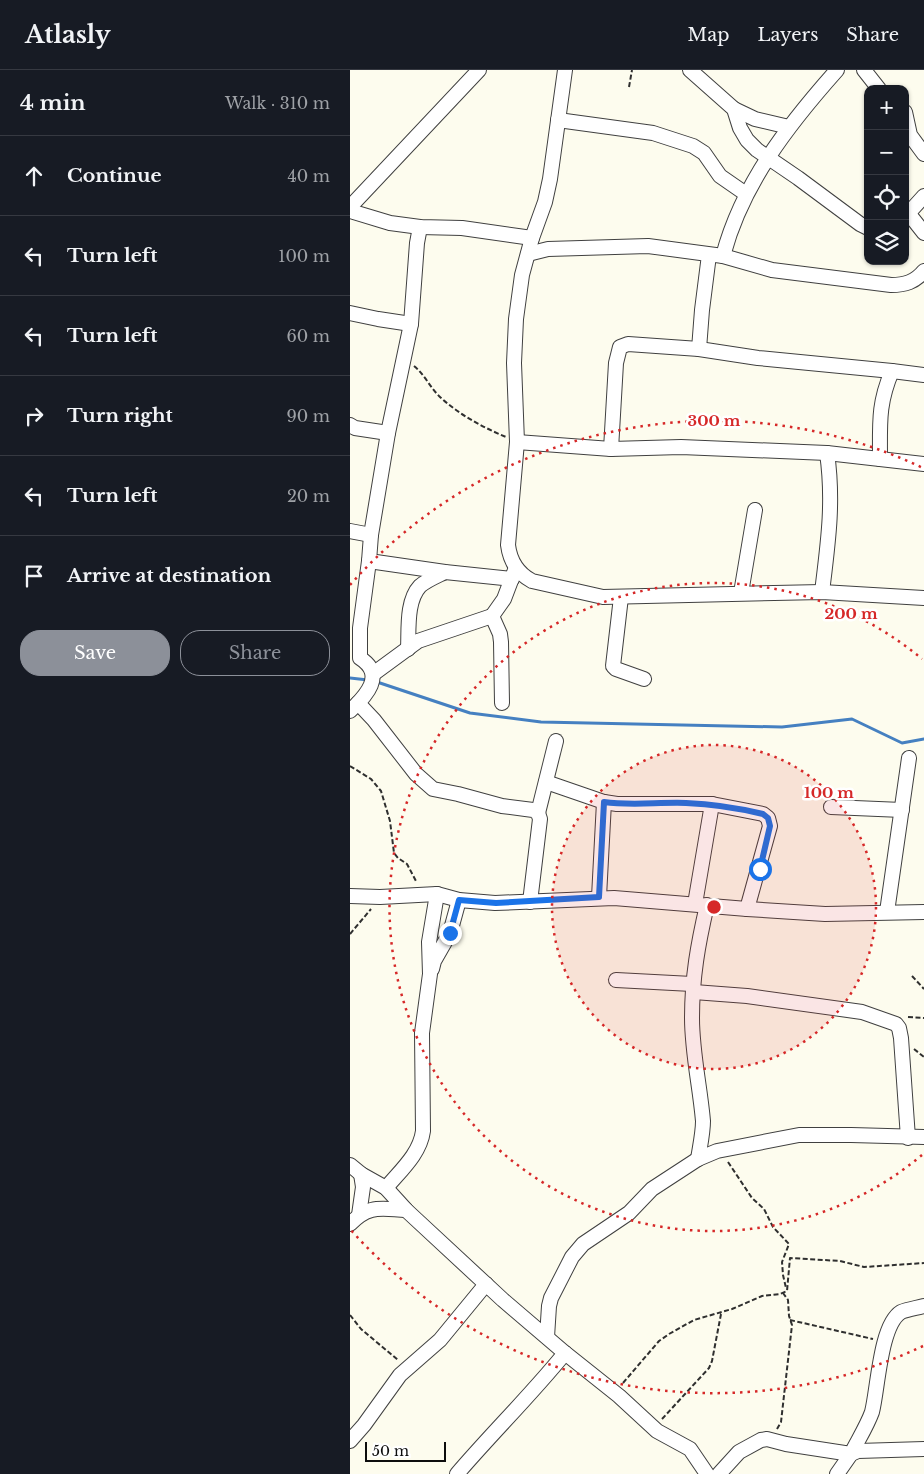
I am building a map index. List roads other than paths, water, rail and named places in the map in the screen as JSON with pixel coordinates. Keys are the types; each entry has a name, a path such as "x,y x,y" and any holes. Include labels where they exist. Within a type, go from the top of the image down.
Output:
{"street":[{"path":"350,207 479,70"},
{"path":"373,674 426,638 492,616 504,599 514,573 508,544 517,442 515,337 522,275 549,187 565,70"},
{"path":"690,70 734,109 755,119 789,127"},
{"path":"699,350 702,310 716,255 729,234 746,194 789,127 837,70"},
{"path":"864,70 876,85"},
{"path":"734,109 746,140 757,150 864,226"},
{"path":"558,120 653,133 693,146 704,153 720,176 746,194"},
{"path":"909,130 910,135 924,154"},
{"path":"909,214 924,196"},
{"path":"350,211 390,222 462,228 532,238"},
{"path":"909,218 924,233"},
{"path":"420,226 411,324 388,433 371,535 355,657 368,664 373,674 370,688 354,707 374,720 416,774 433,789 502,806 534,810 538,813"},
{"path":"528,254 548,249 648,246 716,255 772,270 891,285 905,284 922,278"},
{"path":"350,312 411,324"},
{"path":"611,449 616,363 620,347 628,344 892,370 924,375"},
{"path":"880,459 882,400 884,389 892,370"},
{"path":"350,426 388,433"},
{"path":"517,442 611,449 681,447 827,453 924,464"},
{"path":"822,592 831,507 831,480 827,453"},
{"path":"741,593 756,510"},
{"path":"350,531 371,535"},
{"path":"369,561 445,572 514,573 532,581 603,597 822,592 924,598"},
{"path":"408,649 410,616 416,594 425,583 445,572"},
{"path":"621,596 613,666 644,680"},
{"path":"492,616 500,634 501,642 502,703"},
{"path":"530,902 540,819 538,813 556,741"},
{"path":"888,912 909,758"},
{"path":"546,782 604,802 617,804 712,804 763,814 770,822 770,826 760,869 747,910"},
{"path":"599,897 604,802"},
{"path":"698,1158 703,1122 694,1052 693,988 712,804"},
{"path":"831,807 902,810"},
{"path":"350,896 380,897 437,894 459,900 496,903 599,897 701,904 747,910 825,914 924,912"},
{"path":"430,974 429,942 437,894"},
{"path":"386,1188 417,1151 422,1142 424,1131 422,1033 430,974 434,961 450,933 459,900"},
{"path":"616,980 693,988 862,1012 896,1024 901,1038 908,1138"},
{"path":"547,1337 551,1298 564,1270 577,1250 595,1235 629,1213 652,1189 698,1158 717,1151 799,1135 924,1137"},
{"path":"355,1169 386,1188 406,1210 486,1284 654,1428 690,1450 707,1474"},
{"path":"354,1219 363,1187 355,1169"},
{"path":"354,1219 376,1209 406,1210"},
{"path":"350,1441 364,1426 400,1375 440,1340 486,1284"},
{"path":"837,1474 851,1454 872,1412 877,1375 886,1341 895,1319 898,1315 911,1309 924,1306"},
{"path":"457,1474 566,1354"},
{"path":"719,1474 739,1452 761,1440 851,1454 864,1450 924,1450"}],"waterway":[{"path":"350,678 368,680"},
{"path":"377,682 470,713 541,722 782,727 852,719 902,743 924,739"}]}
